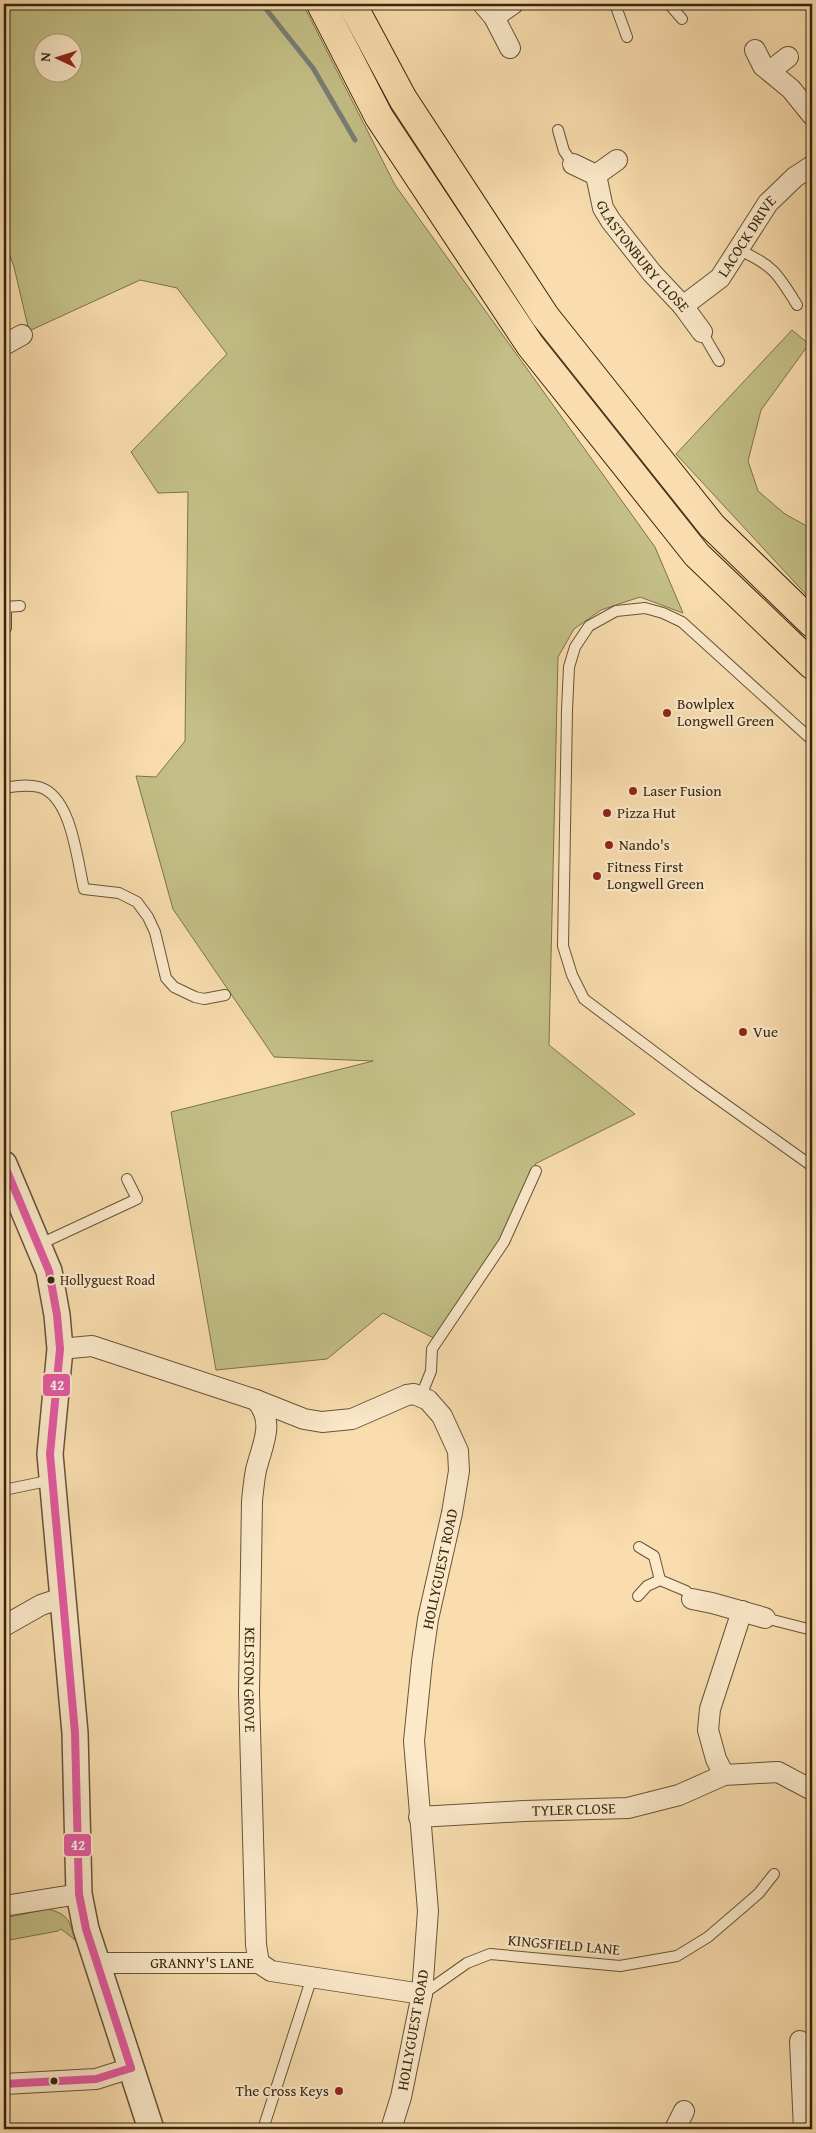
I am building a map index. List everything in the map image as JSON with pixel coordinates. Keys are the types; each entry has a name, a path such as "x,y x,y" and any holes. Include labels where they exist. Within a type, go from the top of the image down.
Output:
{"highway":[{"path":"321,4 379,117 530,345 697,555 812,665"},
{"path":"352,4 403,99 545,316 712,526 812,623"}],"street":[{"path":"510,48 489,11 513,4"},
{"path":"754,50 763,66 791,89 812,116"},
{"path":"770,71 788,57"},
{"path":"573,164 596,175 617,160"},
{"name":"LACOCK DRIVE","path":"683,306 720,278 768,204 795,177 812,166"},
{"name":"GLASTONBURY CLOSE","path":"596,175 603,208 652,272 683,306 702,332"},
{"path":"4,345 22,335"},
{"path":"4,1164 48,1271 57,1315 60,1349 50,1454 75,1733 79,1894 96,1963 151,2129"},
{"path":"60,1349 92,1346 256,1400 304,1419 322,1422 352,1419 407,1395 421,1396"},
{"name":"HOLLYGUEST ROAD","path":"391,2129 401,2097 422,1994 428,1911 414,1741 422,1660 428,1619 452,1513 459,1471 458,1450 442,1416 435,1406 421,1396"},
{"name":"KELSTON GROVE","path":"256,1400 264,1408 267,1422 252,1501 249,1693 256,1945 259,1963"},
{"path":"4,1626 41,1605 62,1598"},
{"path":"692,1599 766,1618"},
{"path":"724,1775 716,1759 708,1730 710,1709 742,1611"},
{"name":"TYLER CLOSE","path":"420,1817 628,1808 679,1795 724,1775 778,1772 812,1790"},
{"path":"4,1906 79,1894"},
{"name":"GRANNY'S LANE","path":"96,1963 259,1963 270,1971 422,1994"},
{"path":"800,2041 804,2129"},
{"path":"4,2084 96,2079 132,2068"},
{"path":"675,2129 684,2111"}],"lane":[{"path":"614,4 627,37"},
{"path":"669,4 682,19"},
{"path":"558,130 564,150 573,164"},
{"path":"739,250 771,267 781,278 797,305"},
{"path":"702,332 719,361"},
{"path":"6,628 5,607 20,606"},
{"path":"812,740 682,622 663,613 645,608 616,612 588,626 575,647 569,667 567,710 563,946 572,975 584,999 697,1084 812,1166"},
{"path":"4,788 22,785 40,788 56,798 66,811 84,890 119,894 137,902 148,917 155,932 166,978 174,987 204,999 225,995"},
{"path":"421,1396 431,1371 432,1349 504,1242 536,1171"},
{"path":"38,1245 137,1199 128,1180"},
{"path":"4,1490 52,1480"},
{"path":"639,1547 654,1556 660,1580"},
{"path":"638,1596 647,1586 660,1580 686,1592 692,1599"},
{"path":"766,1618 812,1630"},
{"name":"KINGSFIELD LANE","path":"422,1994 467,1963 490,1954 620,1966 677,1956 708,1937 759,1893 774,1874"},
{"path":"263,2129 312,1978"}],"shaded area":[{"path":"4,4 303,4 395,185 655,547 683,613 640,597 601,610 574,629 558,657 549,1045 635,1114 535,1164 536,1171 527,1198 440,1341 383,1313 327,1359 216,1370 171,1112 373,1061 274,1057 173,909 136,776 156,777 185,741 188,492 158,493 131,452 227,354 177,288 140,280 29,331 14,267 4,240"},
{"path":"792,330 809,344 761,410 748,461 758,491 785,514 812,529 812,601 676,454"},
{"path":"48,1909 60,1913 67,1919 75,1940 61,1929 4,1941 4,1918"}],"waterway":[{"path":"262,4 313,68 355,140"}],"transit line":[{"name":"42","path":"4,1164 49,1271 57,1315 60,1349 50,1454 75,1733 79,1894 86,1929 131,2068"},
{"name":"42","path":"4,2084 96,2079 131,2068"}],"place":[{"name":"Bowlplex Longwell Green","path":"667,713"},
{"name":"Laser Fusion","path":"633,791"},
{"name":"Pizza Hut","path":"607,813"},
{"name":"Nando's","path":"609,845"},
{"name":"Fitness First Longwell Green","path":"597,876"},
{"name":"Vue","path":"743,1032"},
{"name":"Hollyguest Road","path":"51,1280"},
{"name":"The Cross Keys","path":"339,2091"}]}
